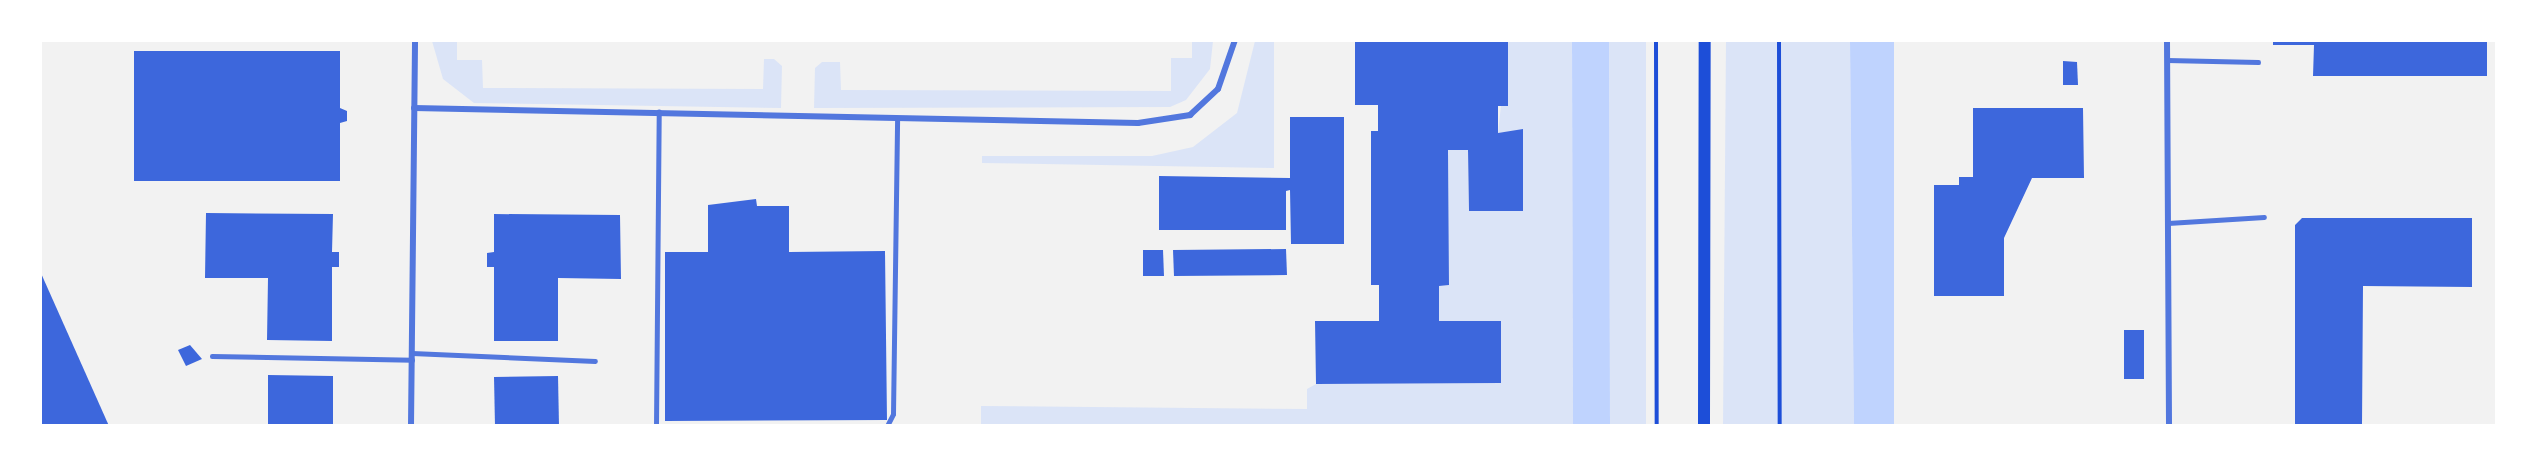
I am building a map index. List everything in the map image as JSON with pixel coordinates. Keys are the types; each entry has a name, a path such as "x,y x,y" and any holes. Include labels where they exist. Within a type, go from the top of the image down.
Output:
{"main road":[{"path":"1704,426 1705,40"}],"street":[{"path":"411,426 415,40"},
{"path":"414,108 659,112 897,120 1138,123 1190,115 1218,88 1235,40"},
{"path":"2167,40 2169,426"}],"lane":[{"path":"2167,60 2258,62"},
{"path":"656,426 659,112"},
{"path":"887,426 893,414 897,120"},
{"path":"2168,223 2264,217"},
{"path":"412,353 595,362"},
{"path":"212,356 412,360"}],"path":[{"path":"1656,40 1657,426"},
{"path":"1779,40 1780,426"}],"shaded area":[{"path":"432,41 457,41 457,60 482,60 483,88 763,89 764,59 774,59 782,66 781,108 474,103 443,79"},
{"path":"1192,41 1213,41 1210,69 1186,100 1170,107 814,108 815,68 822,62 840,62 841,90 1171,91 1171,58 1192,58"},
{"path":"1255,41 1274,41 1274,168 982,163 982,156 1152,156 1193,147 1237,113"},
{"path":"1508,41 1572,41 1573,425 981,426 981,406 1307,409 1307,389 1316,384 1501,383 1501,321 1439,321 1439,286 1449,285 1448,150 1468,150 1469,211 1523,211 1523,130 1498,133"},
{"path":"1609,41 1646,41 1646,425 1610,425"},
{"path":"1726,41 1850,41 1854,425 1723,426"}],"water":[{"path":"1572,41 1609,41 1610,425 1573,425"},
{"path":"1850,41 1894,41 1894,425 1854,425"}],"building":[{"path":"1355,40 1508,40 1508,106 1498,106 1498,133 1523,129 1523,211 1469,211 1468,150 1448,150 1449,285 1439,286 1439,321 1501,321 1501,383 1316,384 1315,321 1379,321 1379,285 1371,285 1371,131 1378,131 1378,105 1355,105"},
{"path":"2273,40 2487,40 2487,76 2313,76 2314,45 2273,45"},
{"path":"134,51 340,51 340,108 347,111 347,121 340,123 340,181 134,181"},
{"path":"2063,61 2077,62 2078,85 2063,85"},
{"path":"1973,108 2083,108 2084,178 2032,178 2004,238 2004,296 1934,296 1934,185 1959,185 1959,177 1973,177"},
{"path":"1290,117 1344,117 1344,244 1291,244 1290,190 1286,191 1286,230 1159,230 1159,176 1290,178"},
{"path":"756,199 757,206 789,206 789,252 885,251 887,420 665,421 665,252 708,252 708,205"},
{"path":"206,213 333,214 332,252 339,252 339,267 332,267 332,341 267,340 268,278 205,278"},
{"path":"494,214 620,215 621,279 558,278 558,341 494,341 494,267 487,267 487,253 494,252"},
{"path":"2302,218 2472,218 2472,287 2363,286 2362,426 2295,426 2295,225"},
{"path":"1286,249 1287,275 1174,276 1173,250"},
{"path":"1143,250 1163,250 1164,276 1143,276"},
{"path":"40,271 109,426 40,426"},
{"path":"2124,330 2144,330 2144,379 2124,379"},
{"path":"190,345 202,359 186,366 178,350"},
{"path":"268,375 333,376 333,426 268,426"},
{"path":"558,376 559,426 495,426 494,377"}]}
